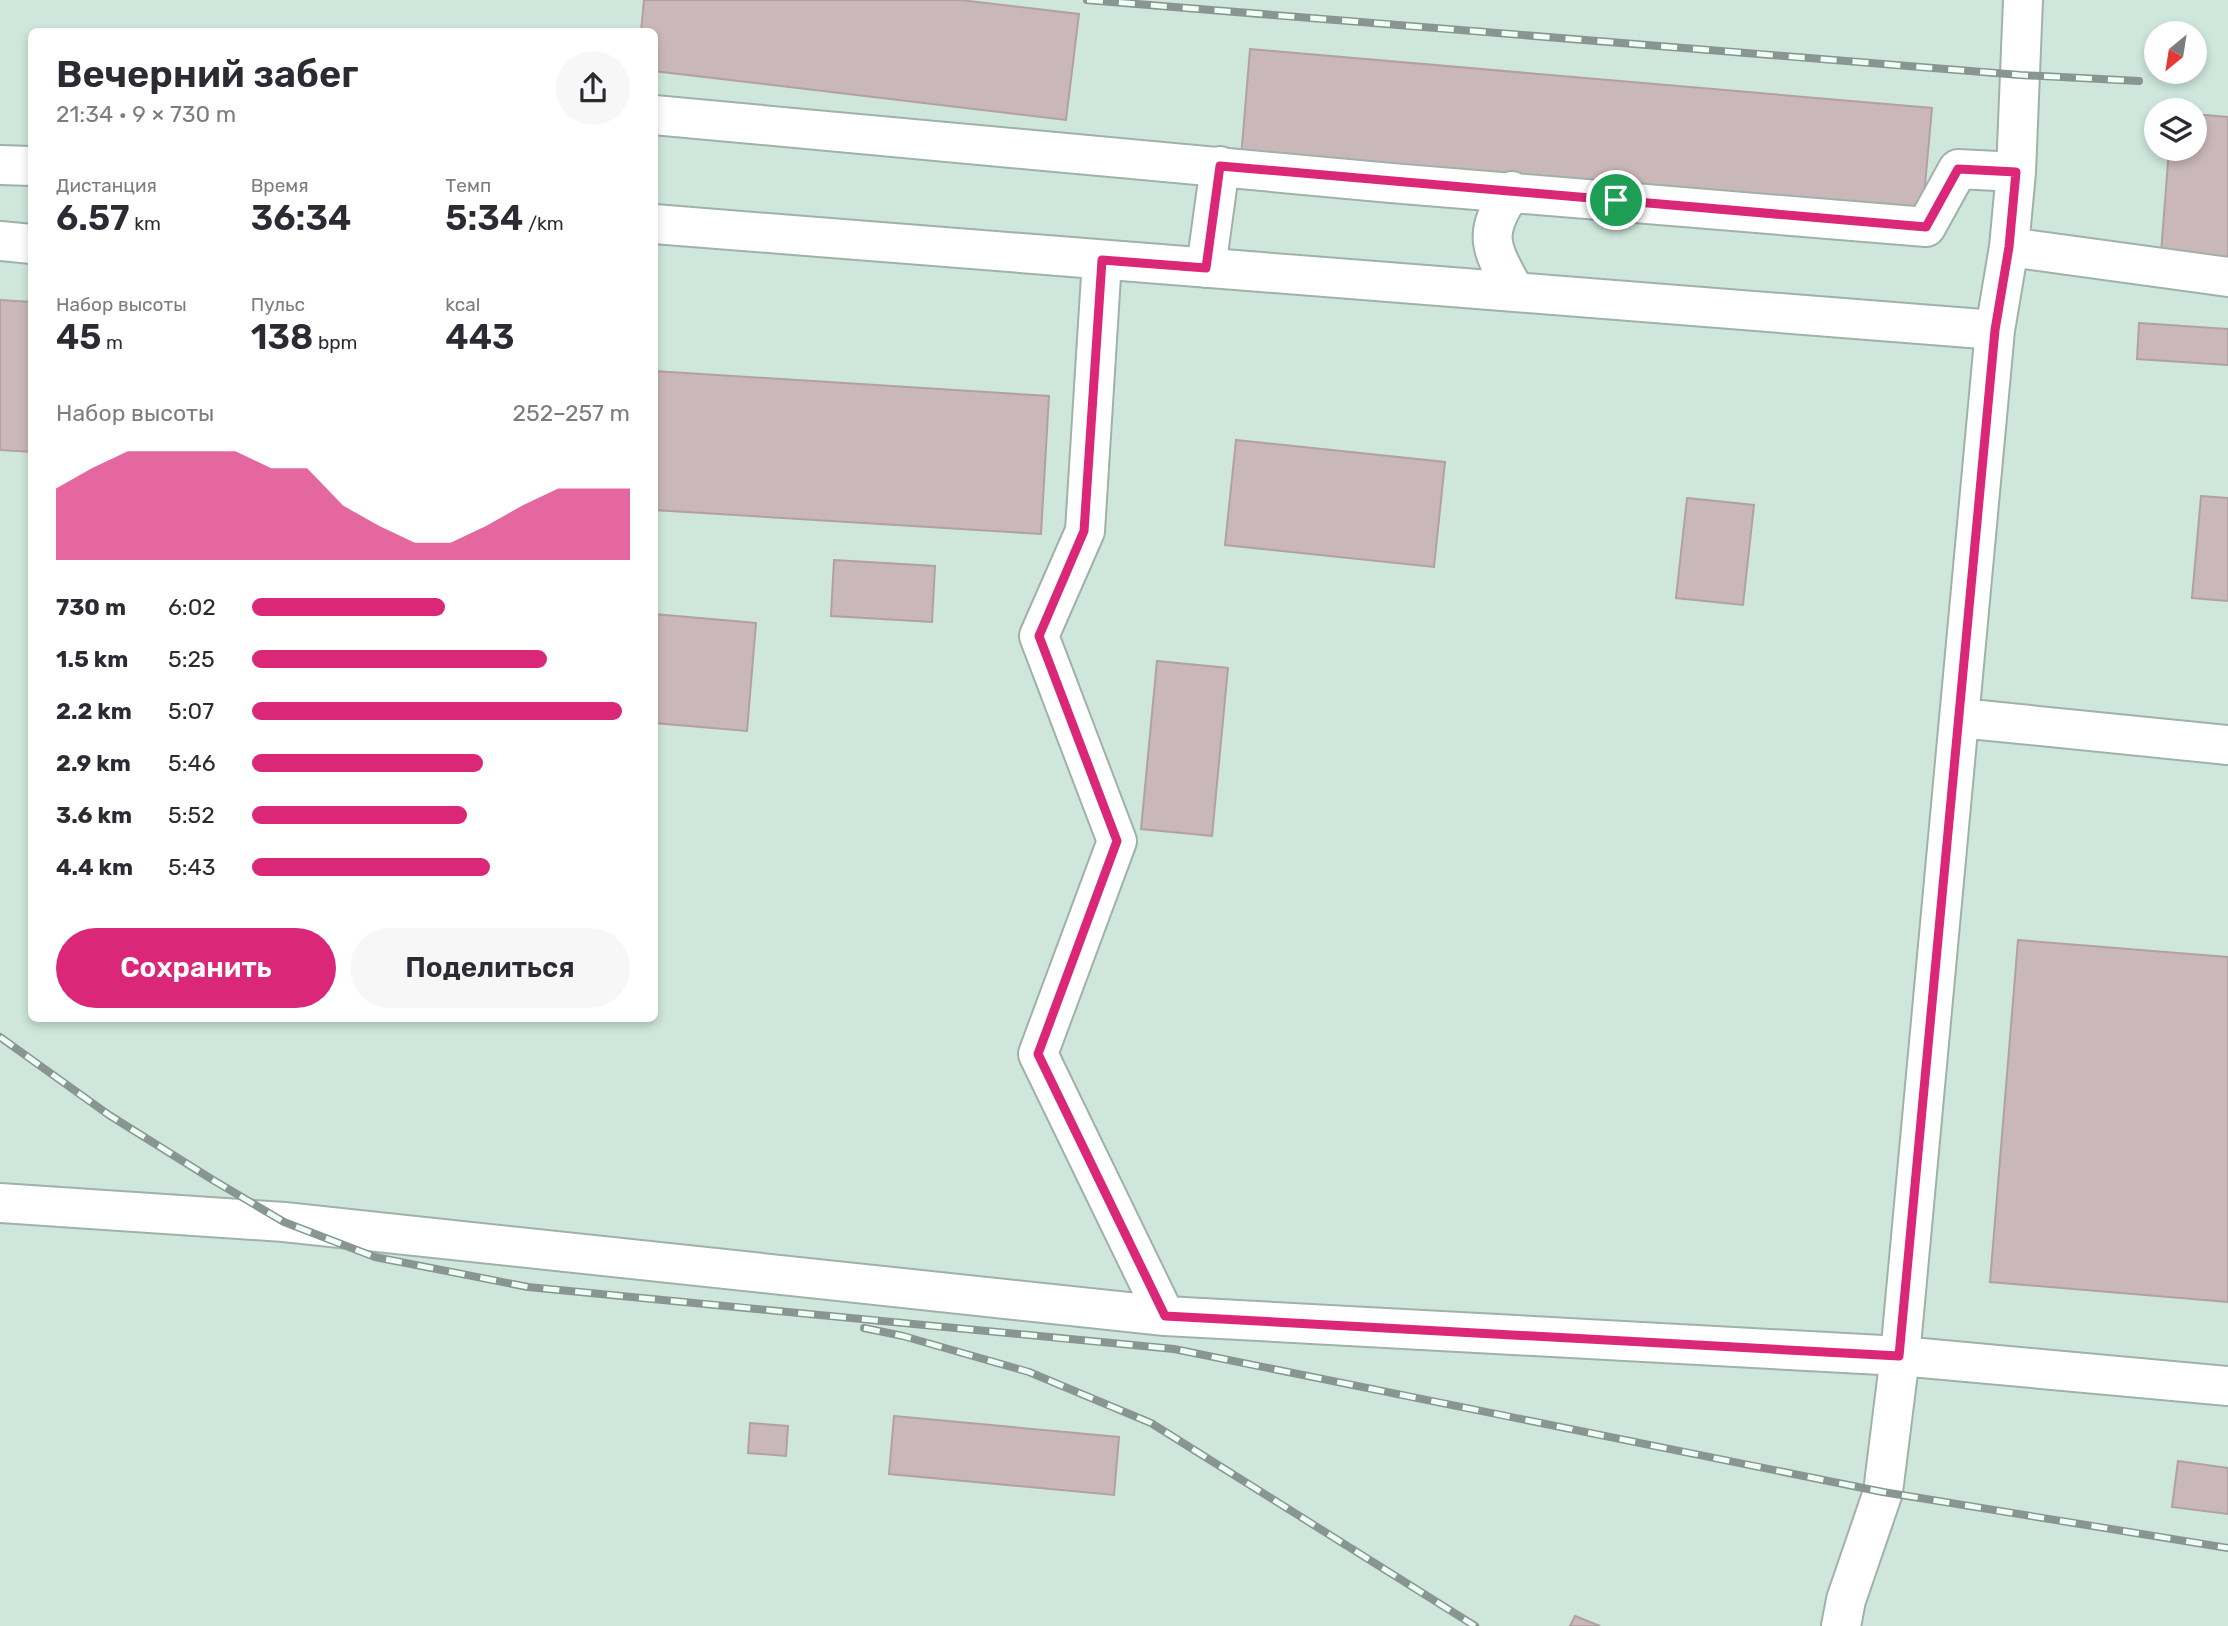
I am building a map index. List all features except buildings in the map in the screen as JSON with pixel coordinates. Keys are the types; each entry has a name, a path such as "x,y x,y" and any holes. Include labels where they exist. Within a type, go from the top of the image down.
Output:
{"lane":[{"path":"1841,1626 1846,1600 1883,1492 1899,1356 1995,330 2009,247 2016,172 2023,0"},
{"path":"658,115 1926,227 1958,169 2016,172"},
{"path":"0,164 28,166"},
{"path":"1206,268 1220,166"},
{"path":"1512,191 1496,214 1492,249 1515,292"},
{"path":"658,224 1995,330"},
{"path":"0,241 28,244"},
{"path":"2009,247 2228,277"},
{"path":"1102,260 1084,531 1039,636 1117,841 1038,1054 1165,1316"},
{"path":"1960,718 2228,745"},
{"path":"0,1203 284,1222 1165,1316 1899,1356 2228,1386"}],"shaded area":[{"path":"0,0 2228,0 2228,1626 0,1626"}],"railway":[{"path":"1087,0 2020,75 2139,81"},
{"path":"0,1037 109,1115 284,1222 375,1257 528,1287 1174,1349 1883,1492 2228,1548"},
{"path":"864,1328 903,1336 1029,1372 1151,1423 1475,1626"}],"route":[{"path":"1220,166 1391,183 1616,200 1926,227 1958,169 2016,172 2009,247 1995,330 1899,1356 1165,1316 1038,1054 1117,841 1039,636 1084,531 1102,260 1206,268 1220,166"}]}
